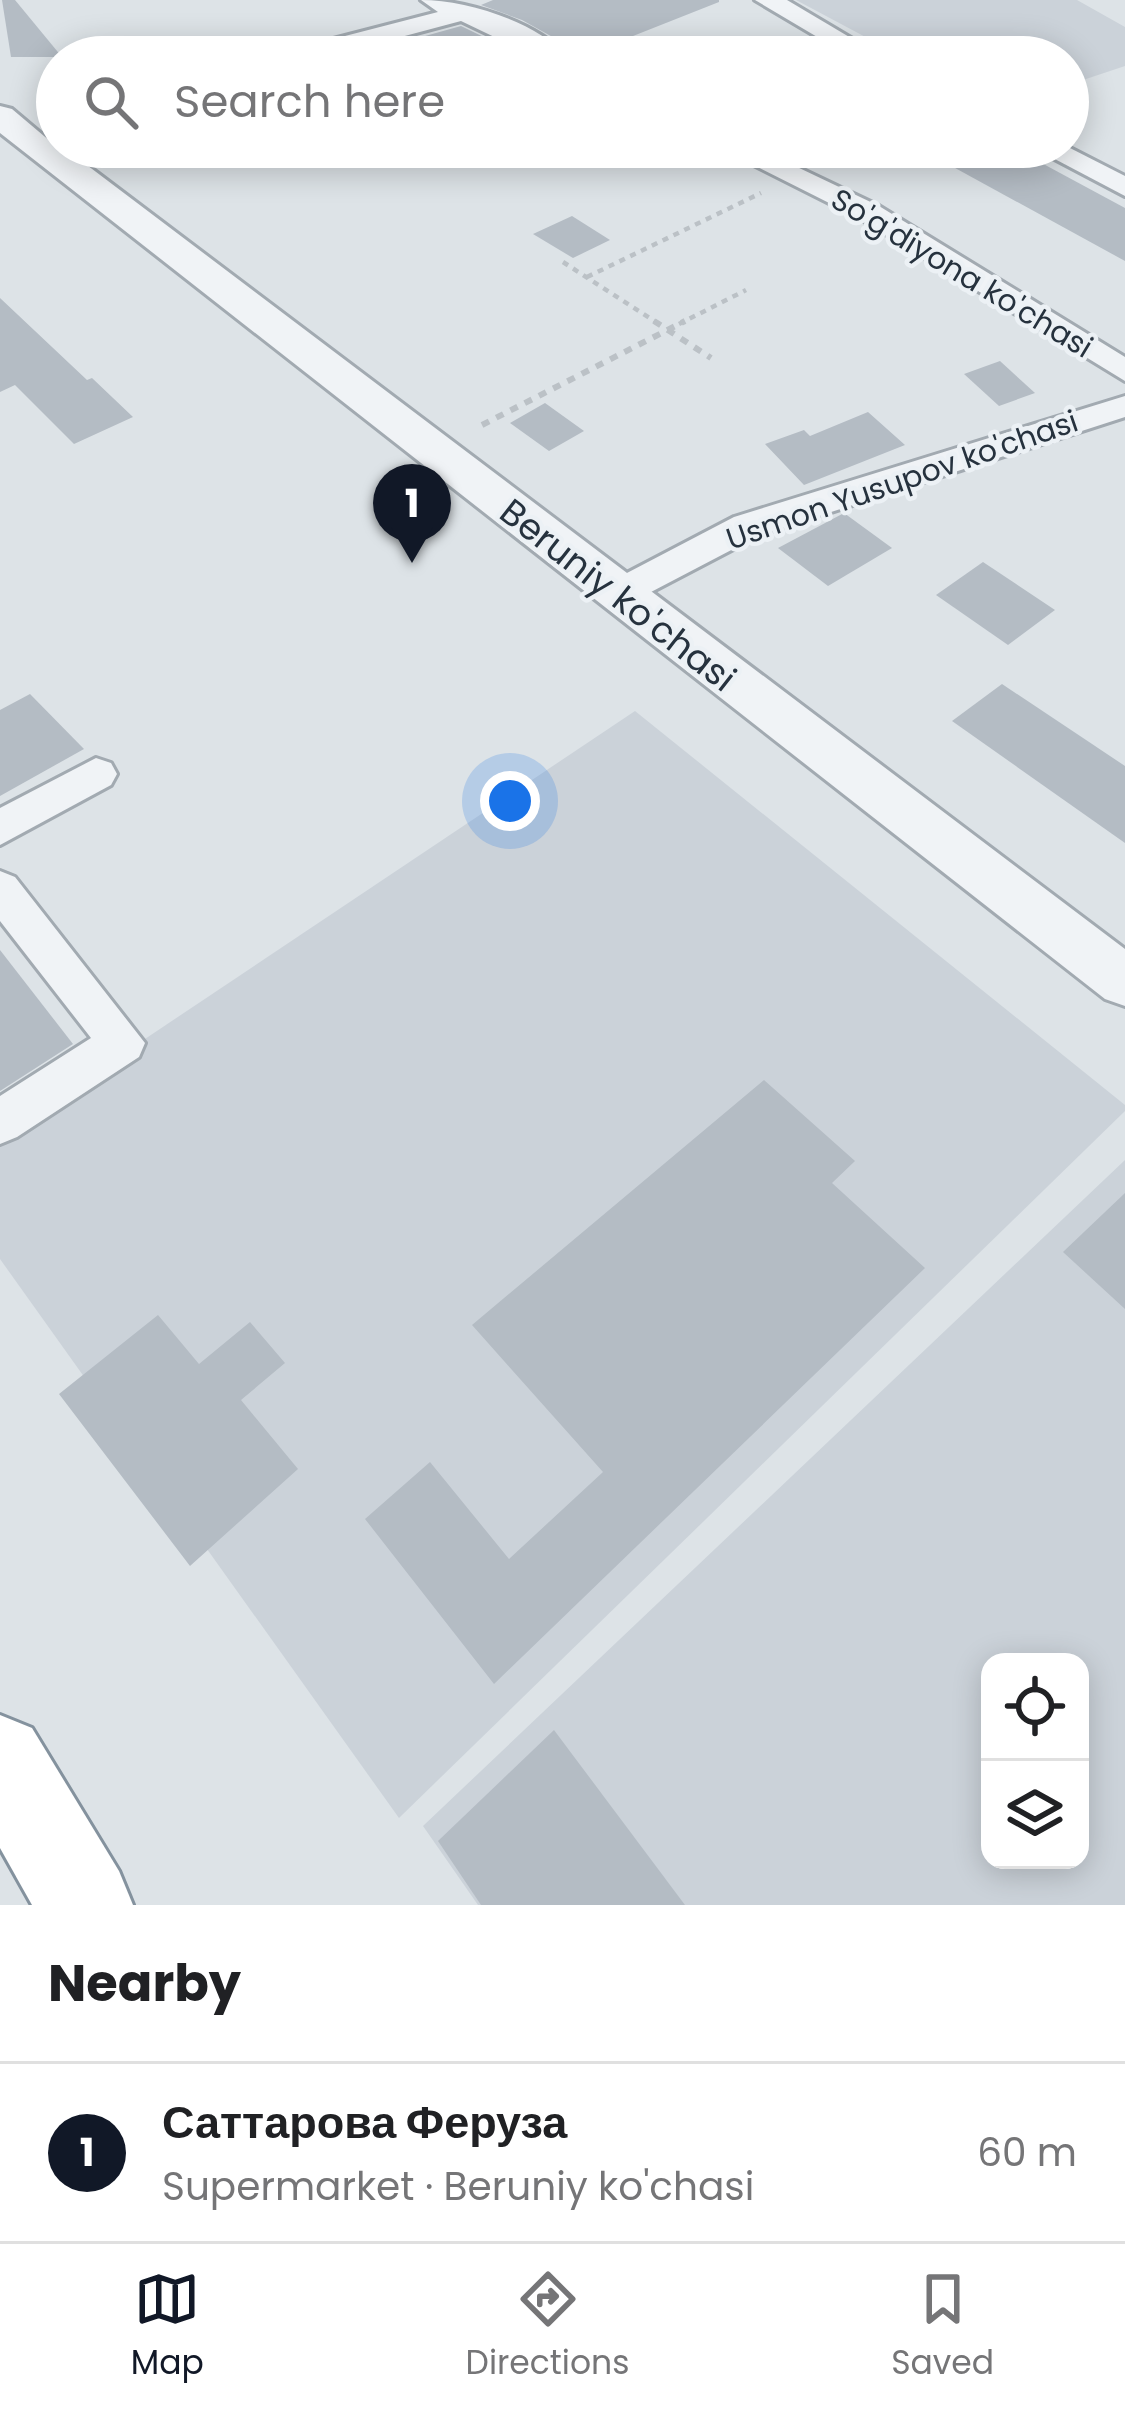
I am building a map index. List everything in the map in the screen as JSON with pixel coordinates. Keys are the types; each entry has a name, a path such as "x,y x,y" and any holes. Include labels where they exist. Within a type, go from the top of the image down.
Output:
{"highway":[{"path":"0,1760 85,1905"}],"street":[{"path":"768,0 832,36"},
{"path":"355,36 445,4 520,36"},
{"name":"Beruniy ko'chasi","path":"0,116 36,138"},
{"name":"Beruniy ko'chasi","path":"77,168 617,594 1125,982"},
{"name":"So'g'diyona ko'chasi","path":"777,168 869,212 1125,371"},
{"path":"1088,168 1124,186"},
{"name":"Usmon Yusupov ko'chasi","path":"617,594 746,526 1125,406"},
{"path":"0,828 96,774"},
{"path":"0,889 122,1043 0,1122"}],"path":[{"path":"587,277 794,176"},
{"path":"563,262 711,358"},
{"path":"482,425 746,290"}],"shaded area":[{"path":"796,0 1077,0 1125,27 1125,66 1089,78 1089,36 864,36"},
{"path":"635,711 1125,1105 1125,1111 399,1818 0,1259 0,1136"},
{"path":"1125,1160 1125,1905 478,1905 423,1826"}],"building":[{"path":"2,0 15,0 45,36 36,36 36,57 11,57"},
{"path":"493,0 719,0 633,36 551,36 481,5"},
{"path":"461,26 482,36 425,36"},
{"path":"955,168 1051,168 1125,208 1125,261"},
{"path":"572,216 610,240 573,258 533,234"},
{"path":"0,298 133,417 74,444 15,385 0,392"},
{"path":"1000,361 1035,393 999,406 964,374"},
{"path":"545,403 584,431 549,451 510,423"},
{"path":"868,412 905,445 804,485 765,444 804,430 810,436"},
{"path":"844,513 892,548 828,586 778,548"},
{"path":"983,562 1055,610 1008,645 936,595"},
{"path":"1002,684 1125,766 1125,843 952,721"},
{"path":"30,694 84,749 0,796 0,710"},
{"path":"0,950 73,1044 0,1091"},
{"path":"764,1080 855,1161 832,1183 925,1268 494,1684 365,1519 430,1462 509,1559 603,1472 472,1325"},
{"path":"1125,1193 1125,1309 1063,1252"},
{"path":"158,1315 199,1364 250,1322 285,1363 241,1400 298,1469 190,1566 59,1394"},
{"path":"554,1730 685,1905 481,1905 438,1841"}],"place":[{"name":"Саттарова Феруза","path":"412,563"}]}
